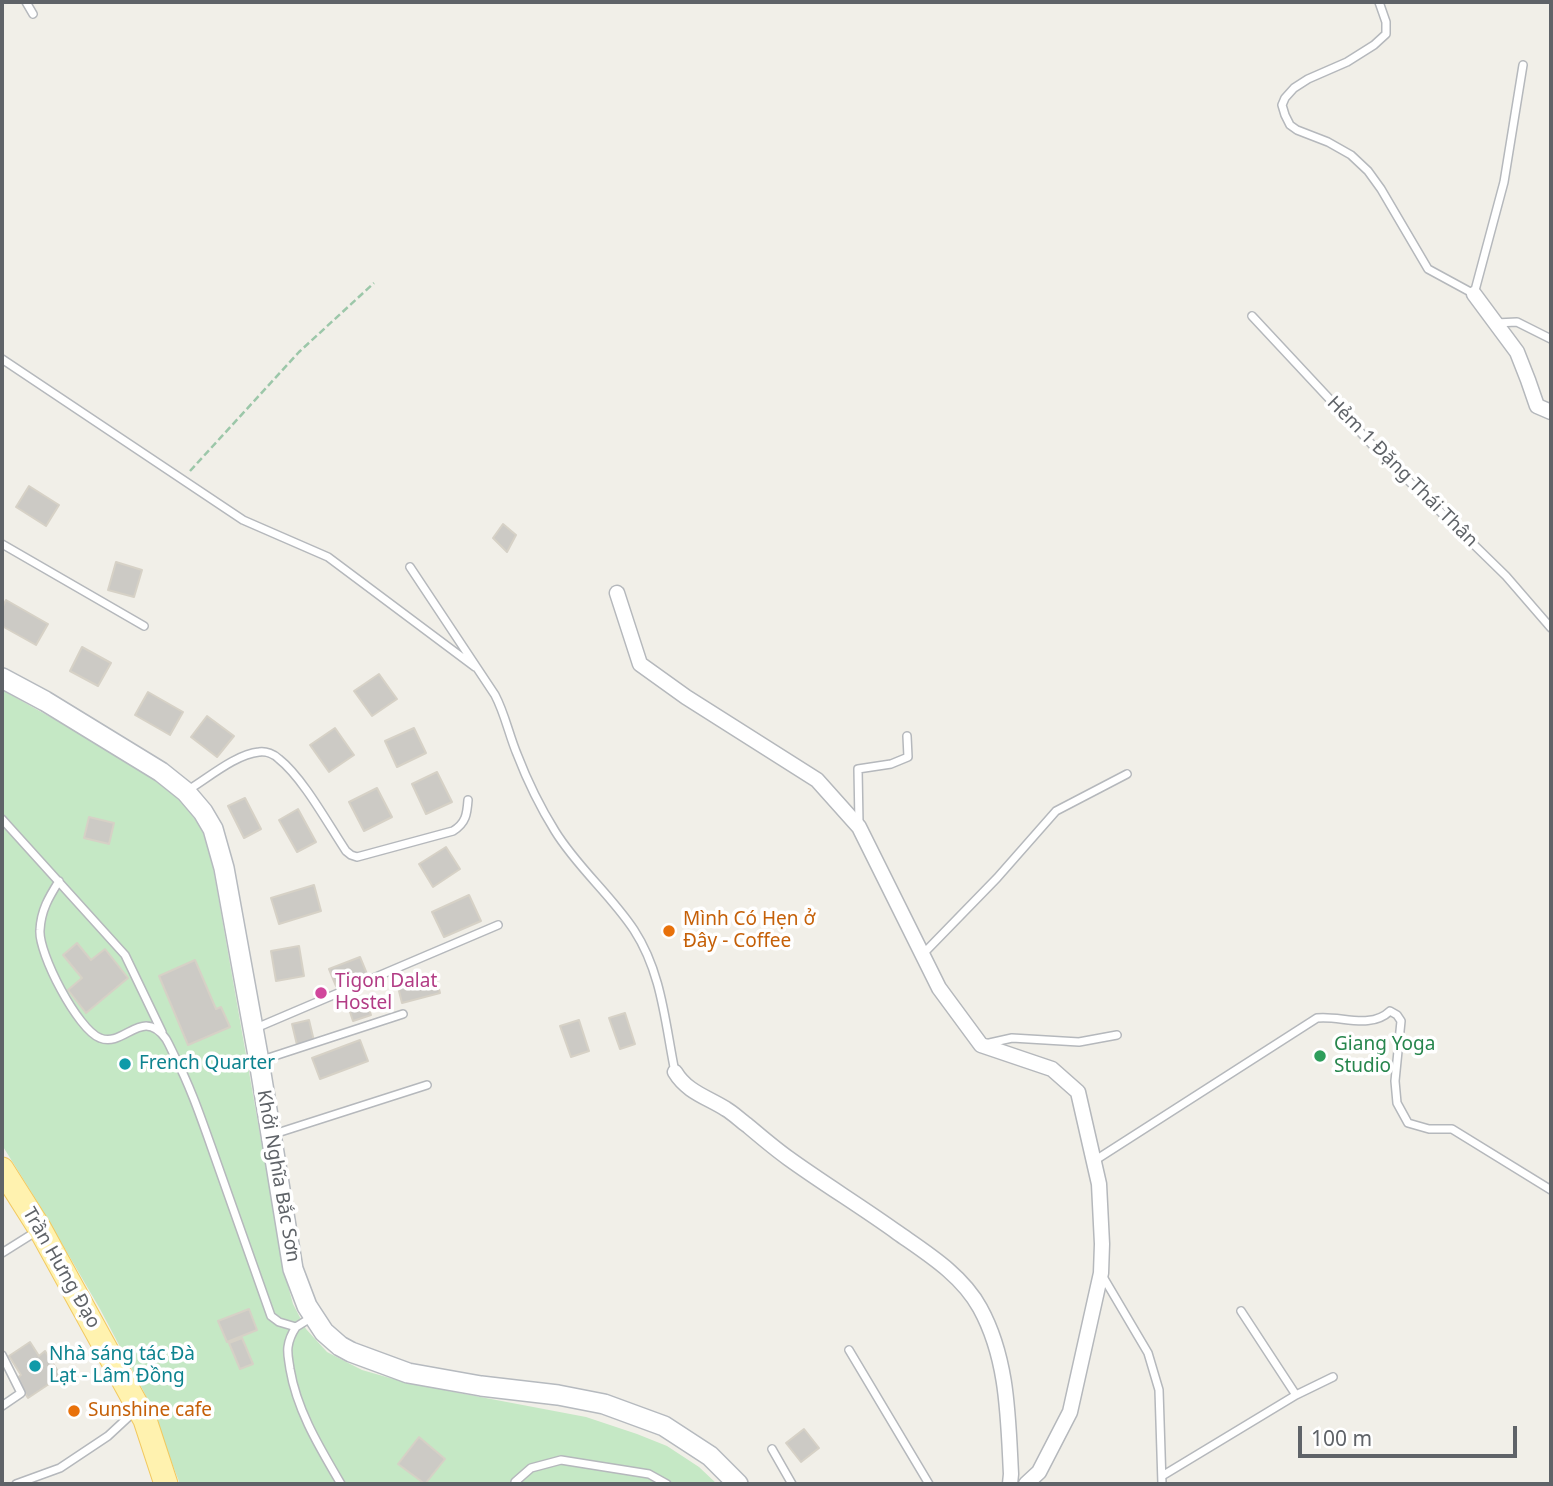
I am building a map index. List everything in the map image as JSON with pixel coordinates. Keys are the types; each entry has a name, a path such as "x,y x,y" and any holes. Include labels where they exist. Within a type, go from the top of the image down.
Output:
{"main road":[{"name":"Trần Hưng Đạo","path":"2,1169 40,1229 139,1408 166,1484"}],"street":[{"path":"1474,294 1517,352 1537,406 1551,412"},
{"path":"617,593 640,664 686,697 817,780 859,827 939,988 981,1045 1052,1069 1078,1092 1100,1184 1101,1273 1070,1412 1039,1472 1026,1484"},
{"name":"Khởi Nghĩa Bắc Sơn","path":"2,678 161,772 186,792 213,829 224,868 293,1269 307,1306 304,1322 324,1332 340,1346 372,1361 408,1373 604,1404 663,1426 710,1456 738,1484"},
{"path":"675,1072 685,1086 727,1109 788,1158 916,1246 955,1276 969,1292 984,1318 1000,1361 1007,1396 1010,1484"}],"lane":[{"path":"26,2 33,14"},
{"path":"1379,2 1386,22 1385,34 1374,45 1347,62 1294,88 1282,105 1284,115 1297,130 1328,142 1351,155 1368,171 1428,269 1474,294 1504,182 1523,65"},
{"name":"Hẻm 1 Đặng Thái Thân","path":"1252,316 1378,451 1506,576 1551,628"},
{"path":"1496,323 1517,323 1551,339"},
{"path":"2,359 243,520 328,557 481,671"},
{"path":"2,544 144,626"},
{"path":"410,567 481,671 502,707 517,754 555,831 572,856 635,931 652,965 662,995 675,1072"},
{"path":"859,827 858,769 891,764 908,757 907,736"},
{"path":"186,792 237,759 251,753 267,752 278,758 301,783 346,850 357,857 453,831 463,824 468,800"},
{"path":"923,955 997,878 1056,811 1126,774"},
{"path":"2,819 125,955 190,1085 271,1316 279,1322 304,1322"},
{"path":"59,881 45,903 39,932 52,974 78,1018 98,1038 111,1040 149,1025 166,1039"},
{"path":"252,1029 498,925"},
{"path":"1094,1161 1317,1018 1367,1021 1390,1012 1397,1015 1401,1021 1395,1081 1397,1103 1408,1123 1429,1129 1452,1129 1551,1190"},
{"path":"259,1061 402,1014"},
{"path":"981,1045 1012,1038 1079,1042 1117,1035"},
{"path":"271,1135 427,1085"},
{"path":"2,1253 40,1229"},
{"path":"1101,1273 1148,1353 1159,1390 1162,1480"},
{"path":"1241,1311 1296,1395"},
{"path":"304,1322 289,1338 287,1350 292,1377 312,1434 341,1484"},
{"path":"849,1350 929,1484"},
{"path":"2,1355 21,1393 2,1406"},
{"path":"1162,1480 1296,1395 1333,1377"},
{"path":"16,1484 60,1468 108,1436 139,1408"},
{"path":"772,1449 792,1484"},
{"path":"515,1484 531,1468 561,1460 649,1474 667,1484"}],"path":[{"path":"183,479 299,352 374,283"}],"green space":[{"name":"French Quarter","path":"2,690 145,772 179,797 202,829 213,867 284,1271 293,1304 306,1329 327,1352 362,1370 454,1392 586,1417 667,1446 699,1467 717,1484 180,1484 145,1394 100,1309 2,1145"}],"building":[{"path":"29,486 59,505 46,526 16,507"},
{"path":"503,524 516,535 507,552 493,538"},
{"path":"116,562 142,570 134,597 108,590"},
{"path":"6,600 48,624 36,645 2,626 2,608"},
{"path":"82,647 111,663 98,686 70,671"},
{"path":"379,674 397,699 372,716 354,691"},
{"path":"148,692 183,712 170,735 135,715"},
{"path":"207,716 234,736 217,757 191,737"},
{"path":"335,728 354,755 329,772 310,745"},
{"path":"414,728 426,753 397,767 385,741"},
{"path":"437,772 452,802 426,814 412,784"},
{"path":"377,788 392,817 364,831 349,802"},
{"path":"245,798 261,829 244,838 228,806"},
{"path":"298,809 316,842 297,852 279,820"},
{"path":"89,817 114,823 109,844 84,838"},
{"path":"446,847 460,869 433,887 419,864"},
{"path":"314,885 321,911 279,924 271,898"},
{"path":"469,895 481,921 444,937 432,912"},
{"path":"77,943 91,960 105,949 128,978 86,1013 68,990 82,978 63,955"},
{"path":"299,946 304,976 276,981 271,951"},
{"path":"360,957 367,974 336,986 329,969"},
{"path":"195,960 216,1009 221,1007 230,1027 188,1045 159,976"},
{"path":"435,973 440,993 402,1003 397,983"},
{"path":"365,997 371,1015 353,1021 347,1003"},
{"path":"625,1013 635,1044 620,1049 609,1018"},
{"path":"309,1020 314,1041 297,1045 292,1024"},
{"path":"579,1020 589,1051 571,1057 560,1026"},
{"path":"360,1040 368,1061 320,1079 312,1058"},
{"path":"249,1309 257,1330 227,1342 218,1321"},
{"path":"242,1338 253,1364 240,1369 229,1343"},
{"name":"Nhà sáng tác Đà Lạt - Lâm Đồng","path":"30,1342 39,1356 45,1351 61,1376 28,1398 16,1379 21,1375 9,1356"},
{"path":"804,1429 819,1448 801,1462 786,1443"},
{"path":"419,1437 445,1459 425,1484 398,1464"}],"place":[{"name":"Mình Có Hẹn ở Đây - Coffee","path":"669,931"},
{"name":"Tigon Dalat Hostel","path":"321,993"},
{"name":"Giang Yoga Studio","path":"1320,1056"},
{"name":"French Quarter","path":"125,1064"},
{"name":"Nhà sáng tác Đà Lạt - Lâm Đồng","path":"35,1366"},
{"name":"Sunshine cafe","path":"74,1411"}]}
